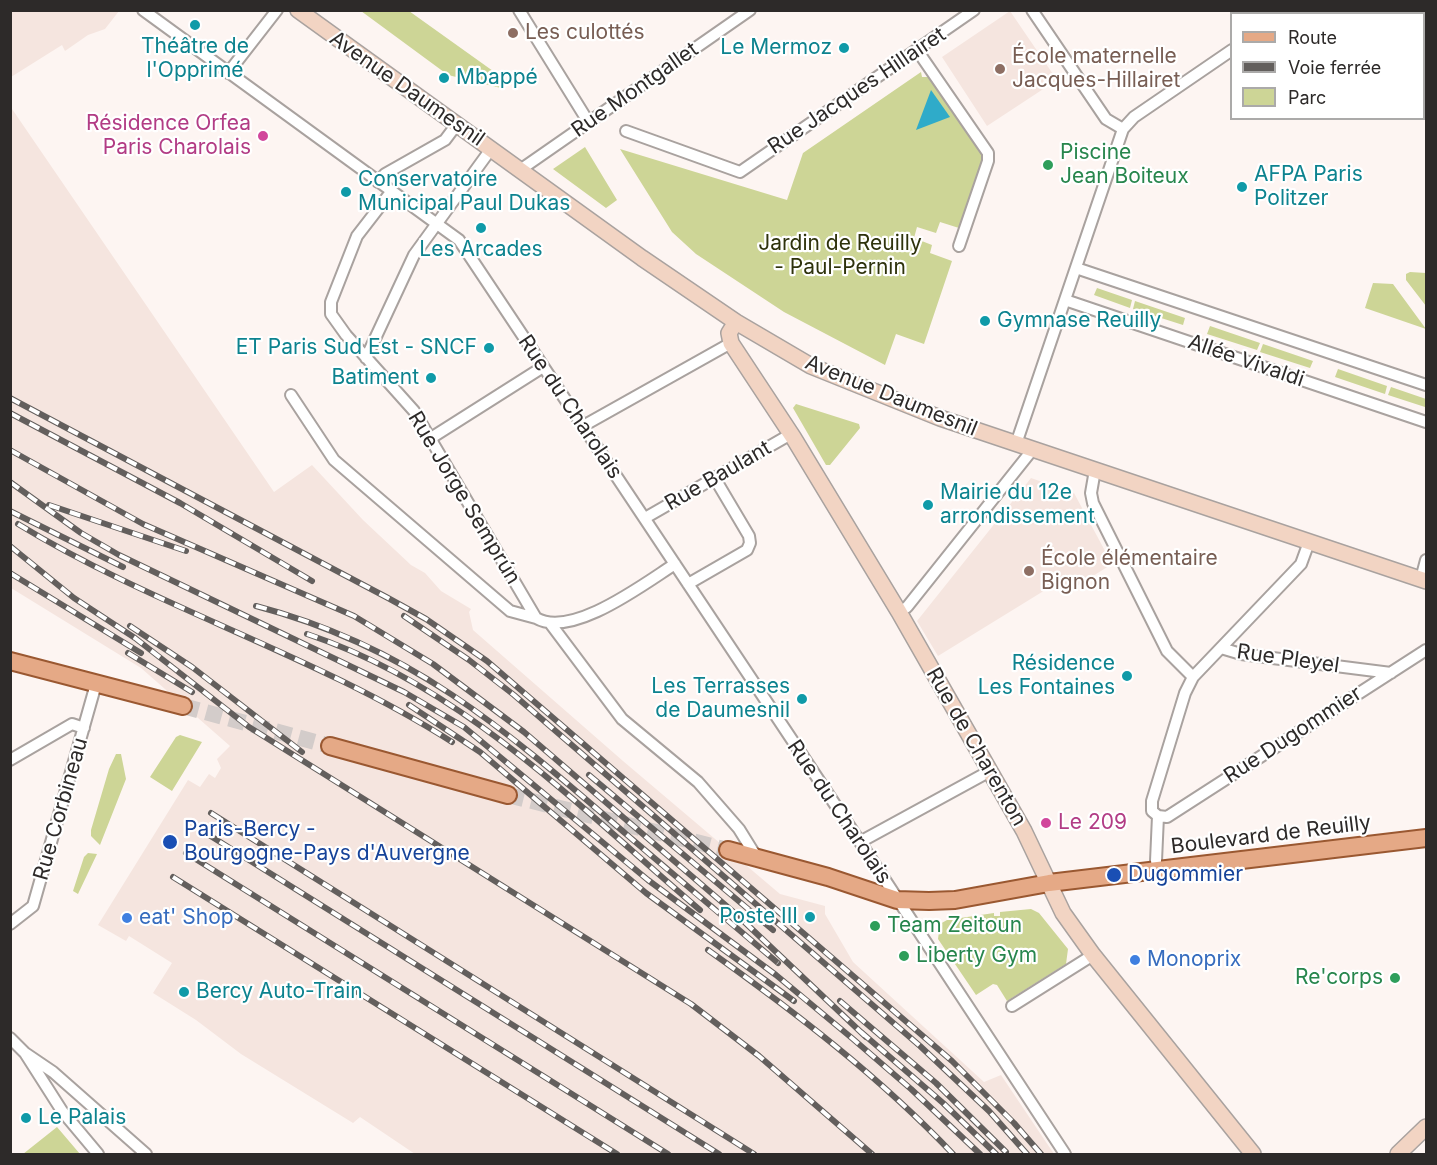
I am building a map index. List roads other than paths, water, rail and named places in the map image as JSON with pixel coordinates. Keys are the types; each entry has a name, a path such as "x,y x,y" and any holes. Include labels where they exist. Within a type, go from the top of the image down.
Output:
{"main road":[{"name":"Avenue Daumesnil","path":"298,10 736,322 811,366 901,404 1424,580"},
{"path":"730,343 729,333 736,322"},
{"name":"Rue de Charenton","path":"730,343 791,434 899,612 990,771 1063,912 1094,955 1253,1155"},
{"path":"10,661 183,706"},
{"path":"330,746 508,795"},
{"name":"Boulevard de Reuilly","path":"728,850 897,900 955,900 1049,883 1426,838"},
{"path":"1398,1155 1426,1127"}],"street":[{"name":"Rue du Charolais","path":"143,10 459,240 860,842 1065,1155"},
{"path":"228,72 277,10"},
{"path":"519,10 589,123"},
{"name":"Rue Montgallet","path":"520,170 750,10"},
{"name":"Rue Jacques Hillairet","path":"626,131 740,172 974,10"},
{"path":"1032,10 1106,119 1123,129"},
{"path":"917,50 988,153 988,161 958,246"},
{"path":"1016,444 1123,129 1134,117 1230,51"},
{"path":"378,182 385,174 445,140 457,124"},
{"path":"366,358 414,255 491,149"},
{"name":"Rue Jorge Semprún","path":"391,192 357,236 331,302 331,314 366,358 414,411 536,618"},
{"name":"Allée Vivaldi","path":"1076,268 1426,385"},
{"name":"Allée Vivaldi","path":"1065,300 1426,422"},
{"path":"583,426 730,343"},
{"path":"431,438 543,367"},
{"path":"291,395 334,460 510,611 550,623 606,609 675,564"},
{"name":"Rue Baulant","path":"645,518 791,434"},
{"path":"899,612 907,608 1033,449"},
{"path":"1095,470 1091,493 1093,503 1167,651 1193,676"},
{"path":"688,584 747,550 750,543 714,477"},
{"path":"1156,861 1157,815 1152,801 1185,693 1193,676 1300,564 1310,542"},
{"path":"1424,580 1426,560"},
{"path":"550,623 621,719 698,782 739,829 757,858"},
{"name":"Rue Pleyel","path":"1221,648 1240,654 1391,673"},
{"name":"Rue Dugommier","path":"1157,815 1167,817 1426,650"},
{"name":"Rue Corbineau","path":"10,924 33,906 96,684"},
{"path":"10,760 72,724 84,728"},
{"path":"860,842 990,771"},
{"path":"1012,1006 1094,955"},
{"path":"10,1038 25,1053 53,1072 146,1155"},
{"path":"25,1053 62,1111 98,1155"}],"water":[{"path":"931,90 950,117 916,130"}],"tunnel":[{"path":"183,706 330,746"},
{"path":"508,795 728,850"}],"railway":[{"path":"10,398 388,598 426,619 487,661 952,1061 1014,1123 1041,1154"},
{"path":"10,413 180,503 312,581"},
{"path":"10,450 143,524 354,616 433,664 524,732 737,915 866,1037"},
{"path":"10,482 81,533 119,555 404,692 464,727 648,880 776,975 911,1089 980,1154"},
{"path":"49,505 186,551"},
{"path":"10,511 123,567"},
{"path":"18,524 125,581 346,683 452,742"},
{"path":"10,546 74,598 135,638 249,727 691,1004 759,1056 872,1154"},
{"path":"10,573 141,653"},
{"path":"256,606 312,623 363,644 455,697 498,727 540,761 778,963"},
{"path":"404,616 469,660 514,695 920,1046 989,1111 1027,1154"},
{"path":"130,626 192,667 302,752"},
{"path":"307,634 364,657 417,684 468,717 516,752 563,791 700,910"},
{"path":"128,653 192,692"},
{"path":"409,705 480,752 646,893 794,1001"},
{"path":"589,775 773,930"},
{"path":"211,813 754,1154"},
{"path":"201,830 719,1154"},
{"path":"186,853 668,1154"},
{"path":"173,877 617,1154"},
{"path":"708,950 836,1046 896,1098 953,1154"},
{"path":"840,1001 936,1083 1006,1152"},
{"path":"861,1032 943,1103 996,1154"}],"place":[{"name":"Théâtre de l'Opprimé","path":"195,25"},
{"name":"Les culottés","path":"513,33"},
{"name":"Le Mermoz","path":"844,48"},
{"name":"École maternelle Jacques-Hillairet","path":"1000,69"},
{"name":"Mbappé","path":"444,78"},
{"name":"Résidence Orfea Paris Charolais","path":"263,136"},
{"name":"Piscine Jean Boiteux","path":"1048,165"},
{"name":"AFPA Paris Politzer","path":"1242,187"},
{"name":"Conservatoire Municipal Paul Dukas","path":"346,192"},
{"name":"Les Arcades","path":"481,228"},
{"name":"Gymnase Reuilly","path":"985,321"},
{"name":"ET Paris Sud Est - SNCF","path":"489,348"},
{"name":"Batiment","path":"431,378"},
{"name":"Mairie du 12e arrondissement","path":"928,505"},
{"name":"École élémentaire Bignon","path":"1029,571"},
{"name":"Résidence Les Fontaines","path":"1127,676"},
{"name":"Les Terrasses de Daumesnil","path":"802,699"},
{"name":"Le 209","path":"1046,823"},
{"name":"Paris-Bercy - Bourgogne-Pays d'Auvergne","path":"170,842"},
{"name":"Dugommier","path":"1114,875"},
{"name":"Poste III","path":"810,917"},
{"name":"eat' Shop","path":"127,918"},
{"name":"Team Zeitoun","path":"875,926"},
{"name":"Liberty Gym","path":"904,956"},
{"name":"Monoprix","path":"1135,960"},
{"name":"Re'corps","path":"1395,978"},
{"name":"Bercy Auto-Train","path":"184,992"},
{"name":"Le Palais","path":"26,1118"}],"park label":[{"name":"Jardin de Reuilly - Paul-Pernin","path":"840,256"}]}
